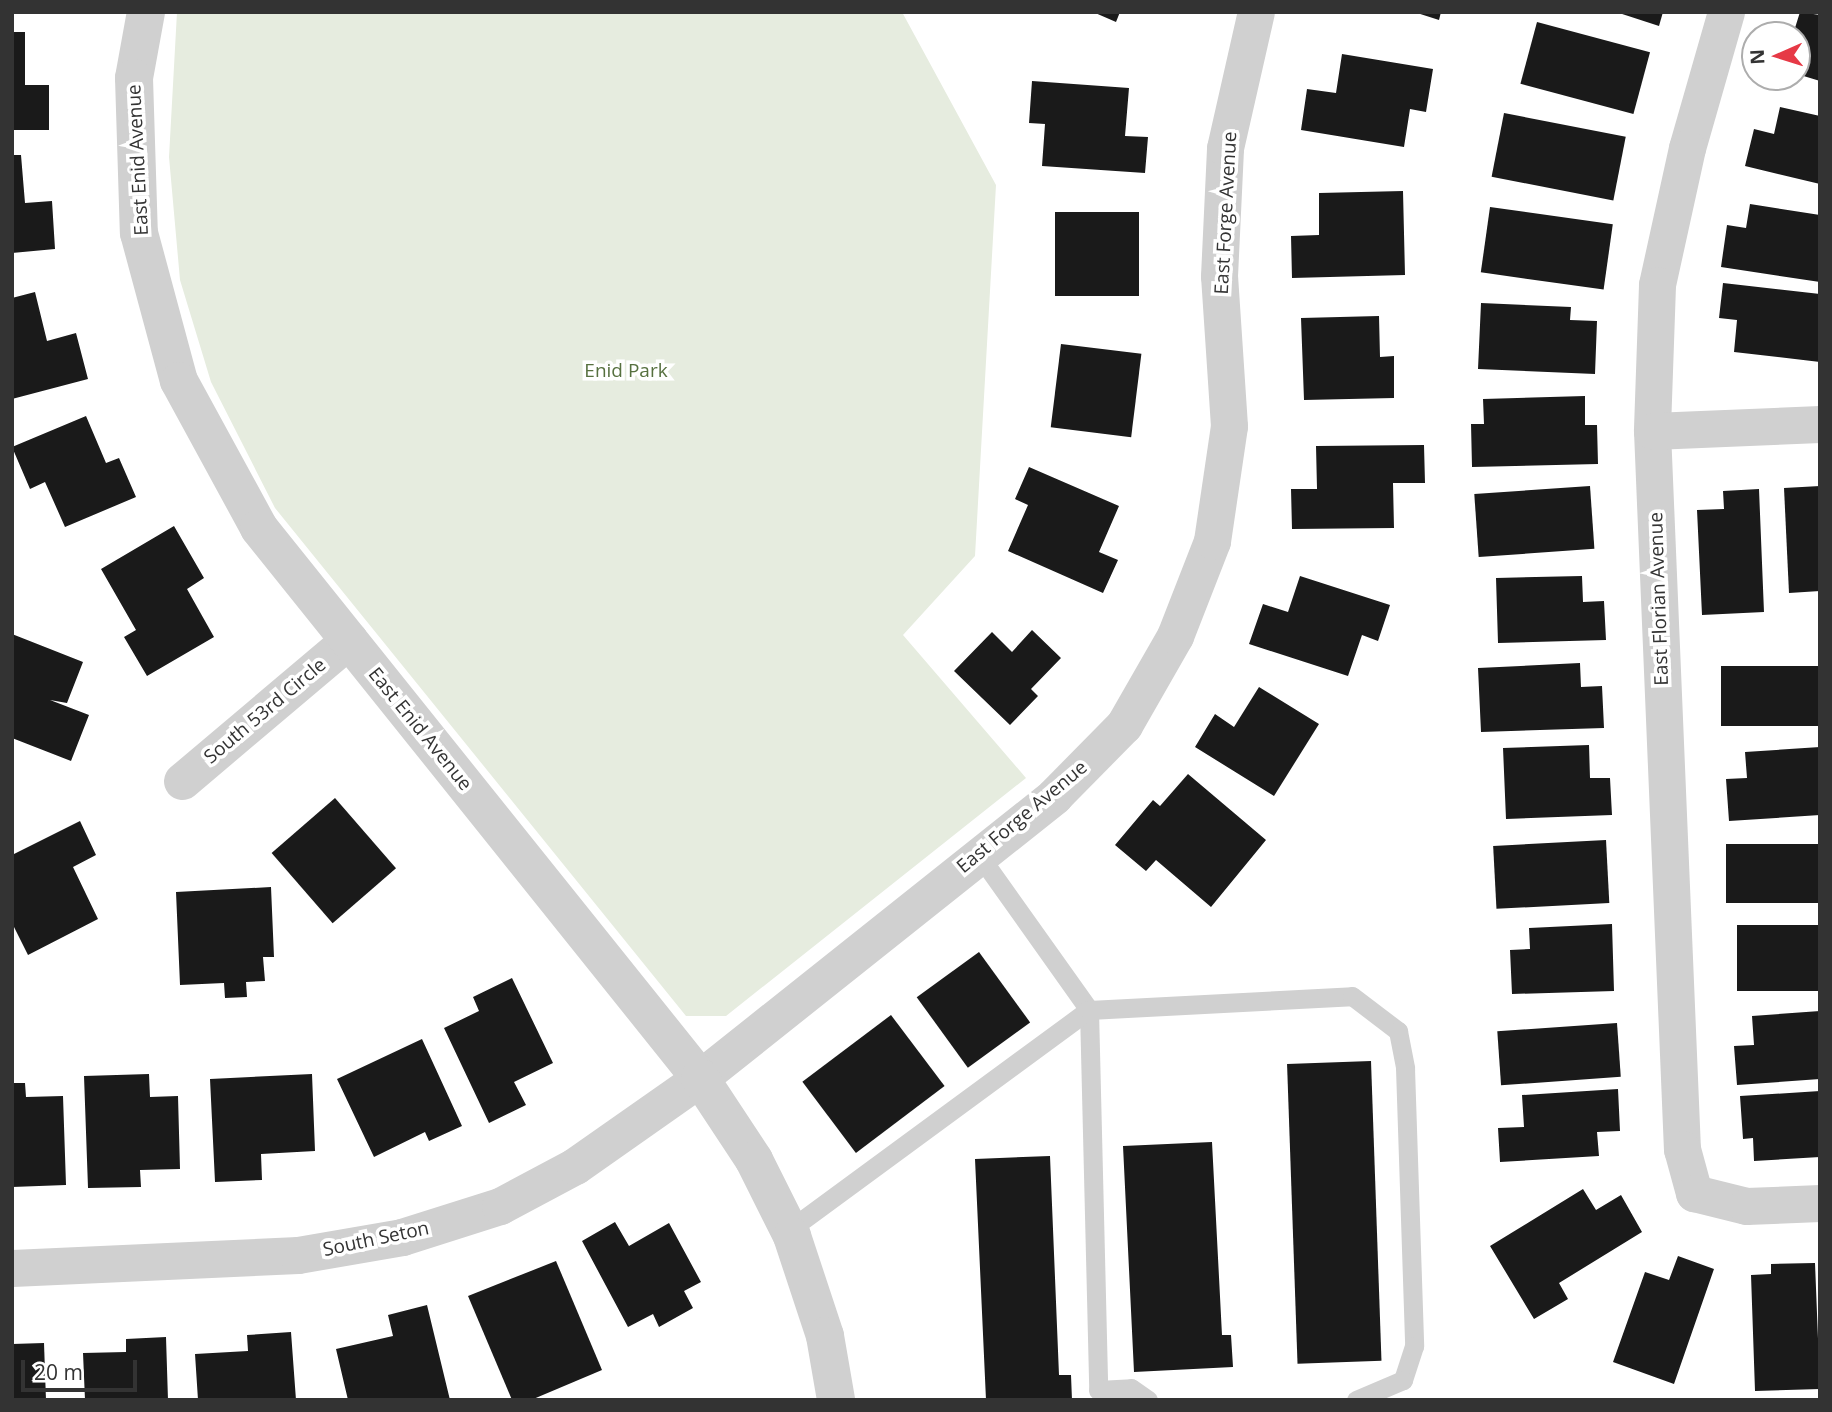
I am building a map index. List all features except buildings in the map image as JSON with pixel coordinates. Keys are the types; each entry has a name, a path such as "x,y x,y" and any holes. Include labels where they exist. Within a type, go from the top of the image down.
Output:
{"street":[{"name":"East Enid Avenue","path":"146,12 134,78 139,233 179,381 259,527 700,1078 754,1160 789,1230 825,1336 836,1400"},
{"name":"East Forge Avenue","path":"700,1078 1054,796 1124,725 1175,636 1212,541 1229,426 1219,276 1225,148 1255,12"},
{"name":"East Florian Avenue","path":"1726,12 1687,148 1657,285 1652,431 1682,1149 1694,1193 1746,1206 1820,1203"},
{"path":"1652,431 1820,424"},
{"name":"South 53rd Circle","path":"182,781 349,640"},
{"name":"South Seton","path":"12,1268 298,1255 402,1237 500,1206 575,1167 700,1078"}],"lane":[{"path":"979,855 1089,1010 1098,1390 1131,1388 1148,1400"},
{"path":"789,1230 1089,1010 1352,996 1398,1031 1405,1068 1414,1346 1402,1380 1356,1400"}],"green space":[{"name":"Enid Park","path":"177,12 902,12 996,185 975,556 903,635 1026,778 726,1016 686,1016 275,508 211,382 180,280 169,157"}]}
